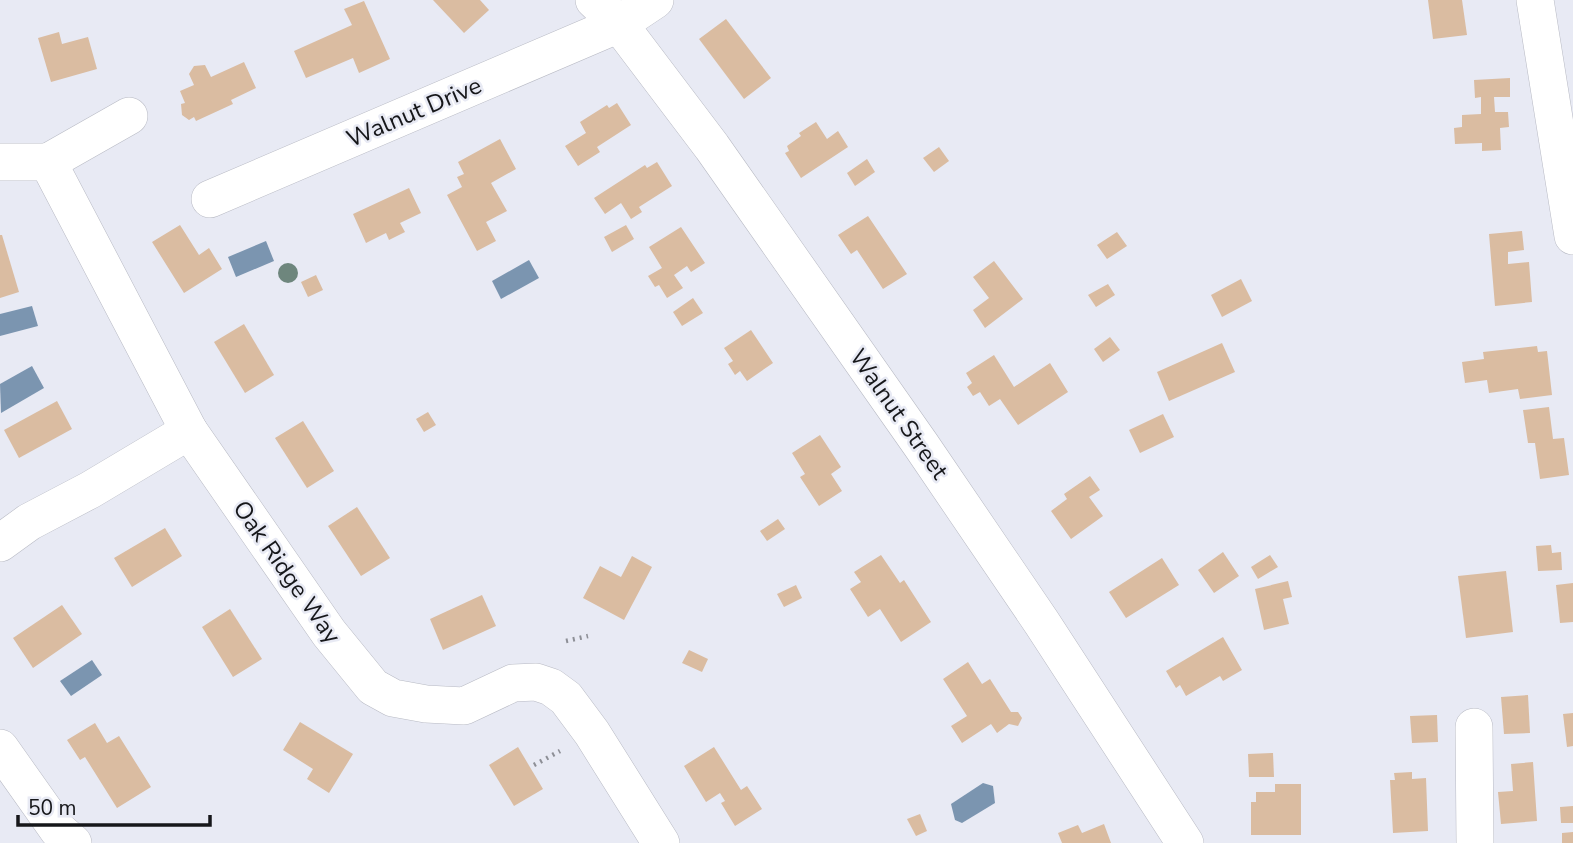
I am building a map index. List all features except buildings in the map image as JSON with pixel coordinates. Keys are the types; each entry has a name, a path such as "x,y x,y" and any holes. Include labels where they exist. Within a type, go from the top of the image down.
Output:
{"street":[{"name":"Walnut Drive","path":"210,199 606,12 655,0"},
{"path":"1535,0 1573,236"},
{"name":"Walnut Street","path":"606,12 712,147 921,445 1042,623 1185,843"},
{"path":"0,162 48,162 129,116"},
{"name":"Oak Ridge Way","path":"48,162 189,431 329,633 373,687 393,698 426,704 464,706 513,683 536,682 551,687 566,698 592,733 661,843"},
{"path":"0,543 29,522 90,491 189,431"},
{"path":"1474,727 1475,843"},
{"path":"0,748 58,830 73,843"}],"path":[{"path":"566,640 588,636"},
{"path":"534,765 559,751"}],"water":[{"path":"266,241 274,261 236,277 228,257"},
{"path":"529,260 539,278 501,299 492,281"},
{"path":"32,306 38,326 0,336 0,314"},
{"path":"32,366 44,388 1,413 0,384"},
{"path":"92,660 102,675 71,696 60,681"},
{"path":"983,783 993,786 995,803 962,823 955,820 951,804"}]}
